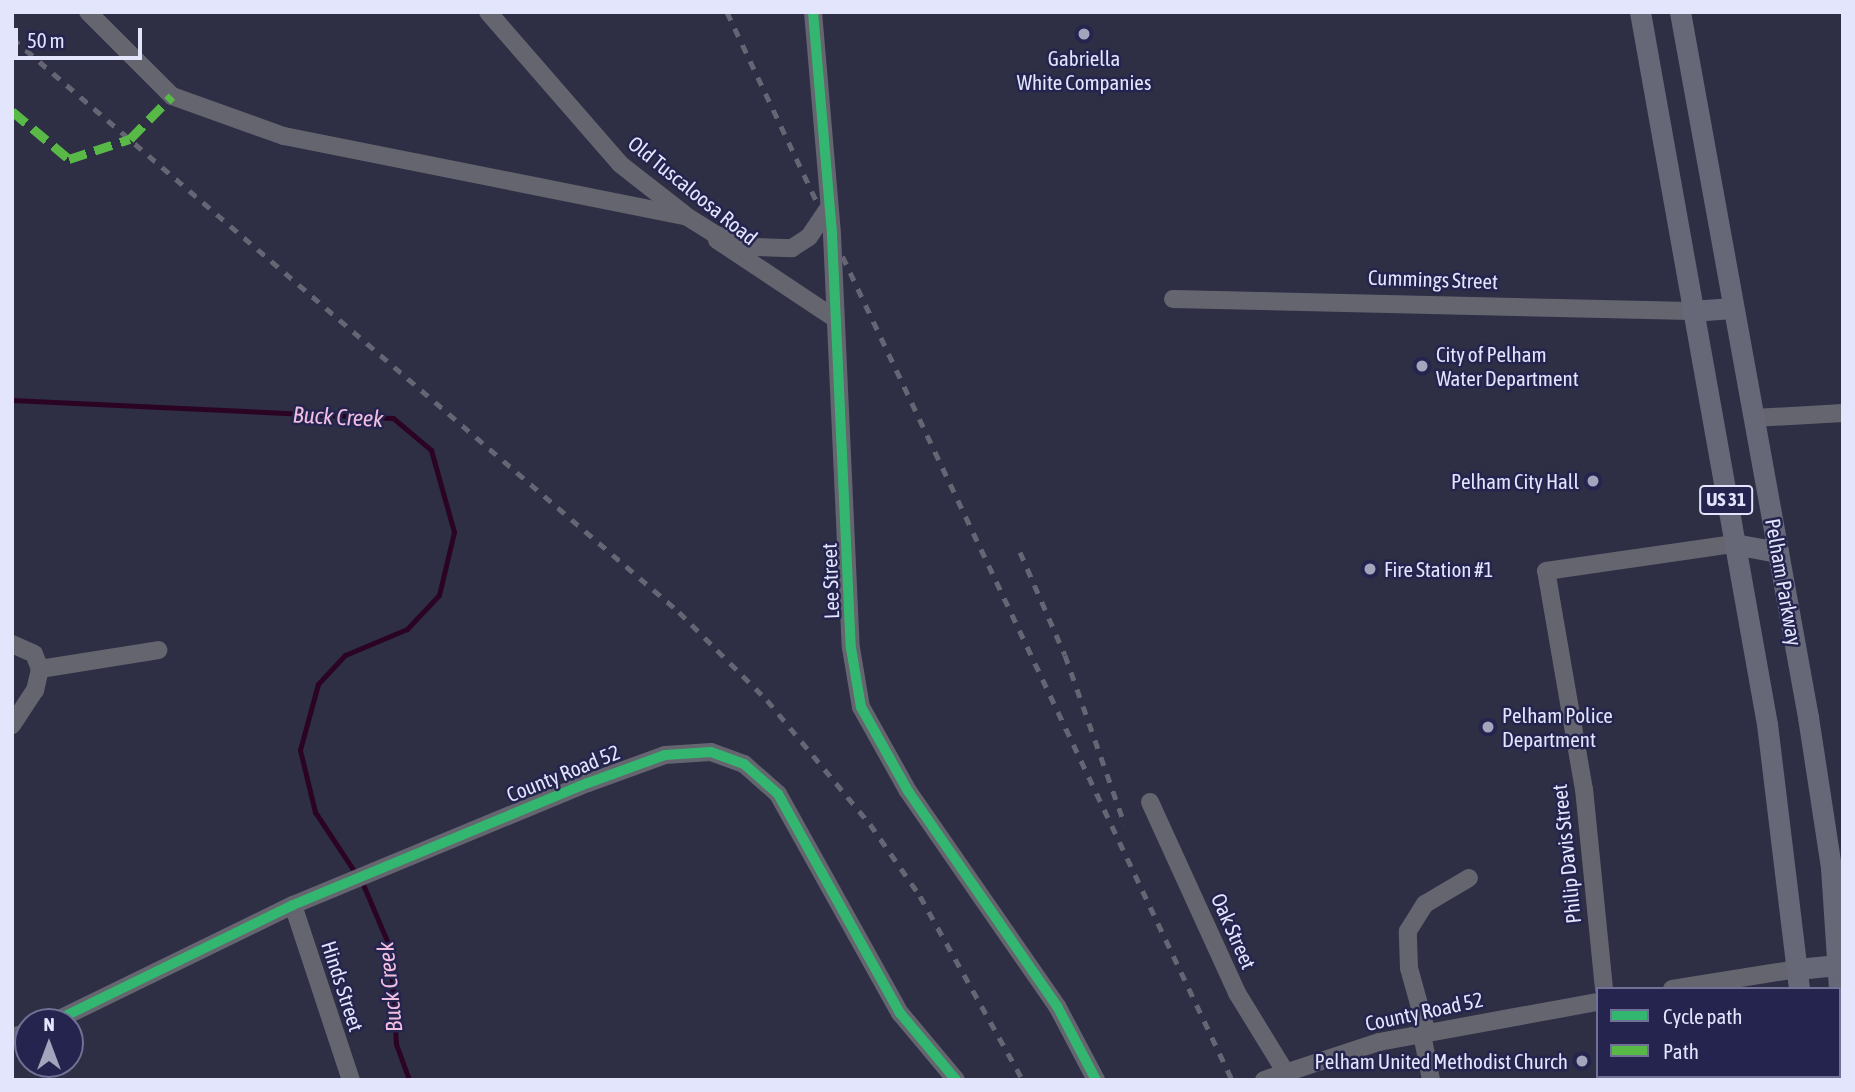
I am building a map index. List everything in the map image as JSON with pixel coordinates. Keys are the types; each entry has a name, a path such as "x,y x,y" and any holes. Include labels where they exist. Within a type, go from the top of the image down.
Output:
{"main road":[{"name":"Pelham Parkway","path":"1640,12 1780,812 1798,979"},
{"name":"Pelham Parkway","path":"1680,12 1778,552 1831,868 1840,965 1839,987"},
{"path":"1691,311 1734,308"},
{"path":"1734,544 1778,552"},
{"path":"1798,979 1840,965"},
{"name":"Pelham Parkway","path":"1841,1015 1843,1041"}],"street":[{"path":"88,12 172,96 227,120 686,216 726,239 773,249 809,237 828,209"},
{"name":"Old Tuscaloosa Road","path":"488,12 620,164 750,266 833,317"},
{"name":"Lee Street","path":"813,12 828,209 851,648 861,707 908,791 1057,1006 1096,1080"},
{"name":"Cummings Street","path":"1173,299 1691,311"},
{"path":"1754,418 1843,413"},
{"name":"Philip Davis Street","path":"1604,987 1584,790 1546,571 1734,544"},
{"path":"12,644 34,654 40,669 36,690 12,725"},
{"path":"40,669 158,650"},
{"name":"County Road 52","path":"82,1008 293,905 665,755 730,758 778,794 900,1013 956,1080"},
{"name":"Oak Street","path":"1150,802 1237,993 1286,1073"},
{"path":"1432,1080 1409,968 1408,931 1425,904 1469,878"},
{"name":"Hinds Street","path":"293,905 351,1080"},
{"path":"1697,987 1798,979"},
{"name":"County Road 52","path":"1264,1080 1424,1033 1596,1002"}],"waterway":[{"name":"Buck Creek","path":"12,400 393,418 431,450 454,532 439,595 407,629 345,655 318,684 300,750 315,812 356,874"},
{"name":"Buck Creek","path":"362,882 390,948 396,1044 409,1080"}],"railway":[{"path":"727,12 1232,1080"},
{"path":"12,38 679,612 767,700 870,824 920,896 1023,1080"},
{"path":"1020,552 1065,655 1125,825"}],"marked path":[{"path":"12,111 69,159 130,139 172,96"}],"cycle path":[{"path":"813,12 832,235 851,648 861,707 908,791 1057,1006 1096,1080"},
{"path":"82,1008 293,905 588,783 665,755 711,752 744,764 778,794 900,1013 956,1080"}],"place":[{"name":"Gabriella White Companies","path":"1084,34"},
{"name":"City of Pelham Water Department","path":"1422,366"},
{"name":"Pelham City Hall","path":"1593,481"},
{"name":"Fire Station #1","path":"1370,569"},
{"name":"Pelham Police Department","path":"1488,727"},
{"name":"Pelham United Methodist Church","path":"1582,1061"}]}
